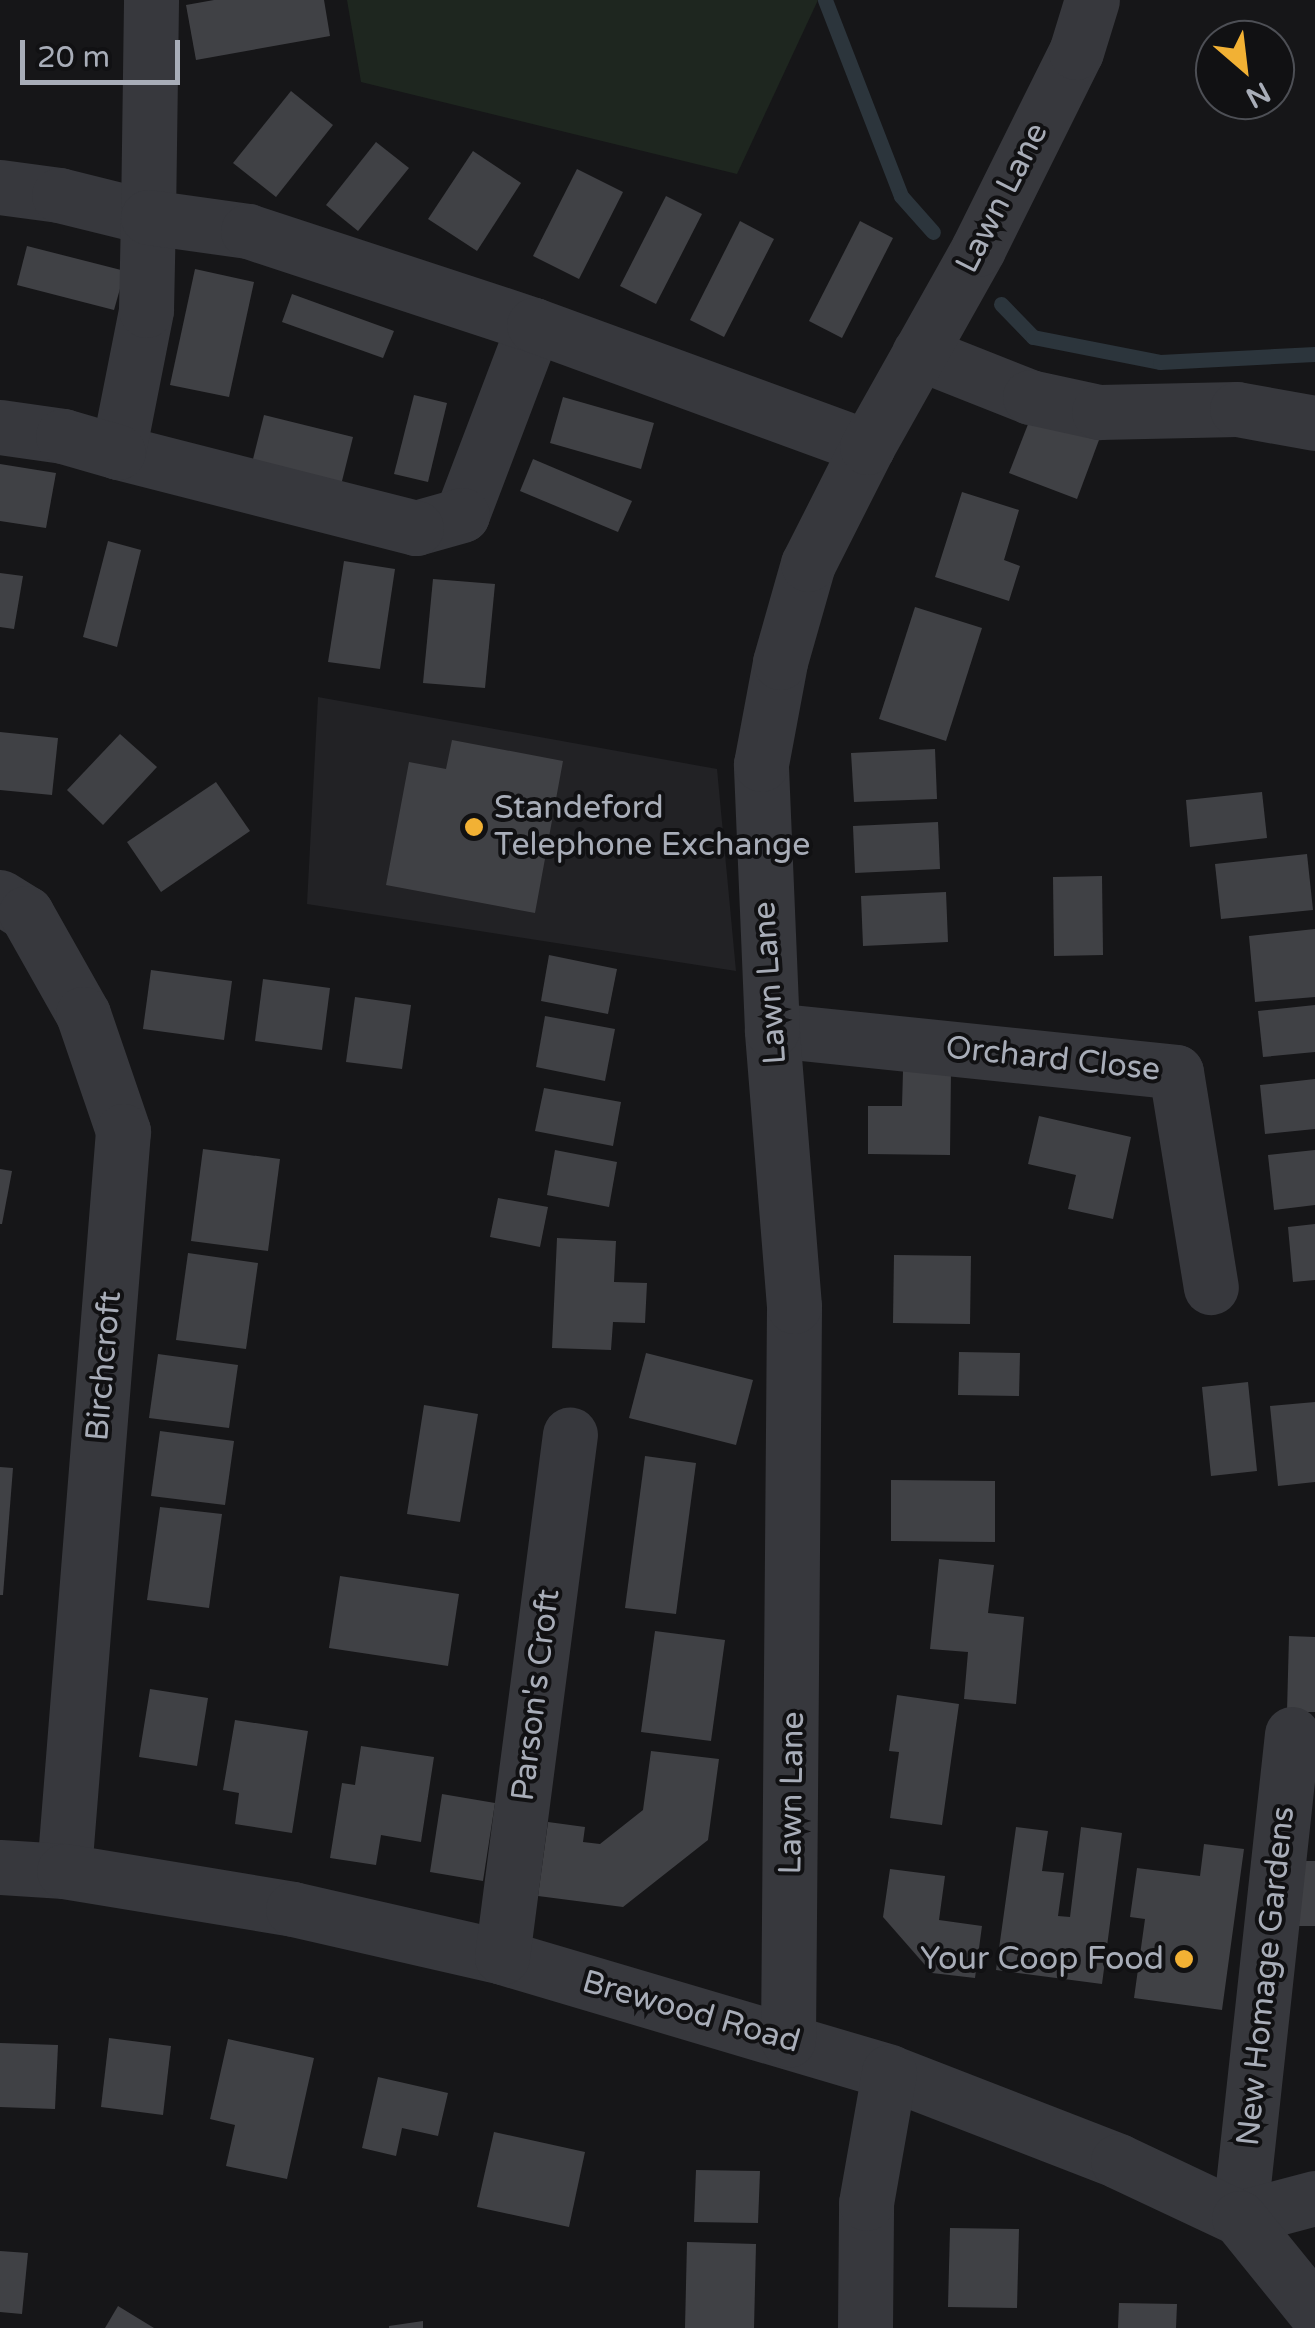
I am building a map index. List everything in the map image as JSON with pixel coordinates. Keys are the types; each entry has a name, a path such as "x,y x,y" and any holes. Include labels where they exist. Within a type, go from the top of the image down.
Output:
{"street":[{"path":"118,452 146,310 151,0"},
{"name":"Lawn Lane","path":"788,2040 794,1306 772,1030 761,764 780,662 808,564 867,447 978,249 1068,68 1092,0"},
{"path":"0,188 59,196 148,218 248,231 534,324 867,447"},
{"path":"0,427 63,436 416,528 462,514 534,324"},
{"path":"919,353 1030,396 1099,412 1236,409 1315,423"},
{"name":"Birchcroft","path":"0,897 26,913 83,1014 123,1131 64,1871"},
{"name":"Orchard Close","path":"772,1030 1176,1072 1212,1287"},
{"name":"Parson's Croft","path":"502,1956 570,1434"},
{"name":"New Homage Gardens","path":"1240,2218 1292,1734"},
{"name":"Brewood Road","path":"0,1867 64,1871 293,1909 502,1956 889,2072 1118,2161 1240,2218 1315,2312"},
{"path":"865,2328 866,2203 889,2072"},
{"path":"1240,2218 1315,2198"}],"shaded area":[{"path":"347,0 818,0 737,174 361,82"},
{"path":"318,697 717,769 736,971 307,904"}],"building":[{"path":"214,0 324,0 330,36 196,60 186,5"},
{"path":"291,91 333,125 276,197 233,163"},
{"path":"376,142 409,168 358,231 326,205"},
{"path":"473,151 521,183 477,251 428,219"},
{"path":"577,169 623,192 579,279 533,256"},
{"path":"666,196 702,214 656,304 620,286"},
{"path":"740,221 774,239 724,337 690,320"},
{"path":"860,221 893,238 842,338 809,321"},
{"path":"27,246 125,271 114,310 17,285"},
{"path":"195,269 254,282 229,397 170,385"},
{"path":"292,294 394,331 383,358 282,322"},
{"path":"414,395 447,403 428,482 394,474"},
{"path":"563,397 654,423 641,469 550,443"},
{"path":"1032,414 1099,440 1077,499 1009,473"},
{"path":"264,415 353,437 341,485 252,463"},
{"path":"533,459 632,501 618,532 520,491"},
{"path":"0,464 56,473 46,528 0,521"},
{"path":"962,492 1019,510 1004,560 1020,566 1009,601 935,577"},
{"path":"108,541 141,550 117,647 83,637"},
{"path":"344,561 395,569 380,669 328,662"},
{"path":"0,573 23,576 14,629 0,627"},
{"path":"433,579 495,584 485,688 423,683"},
{"path":"915,607 982,628 946,741 879,719"},
{"path":"0,732 58,738 52,795 0,790"},
{"path":"120,734 157,767 103,825 67,790"},
{"name":"Standeford Telephone Exchange","path":"452,740 563,761 535,913 386,885 409,762 446,769"},
{"path":"935,749 937,799 854,802 851,753"},
{"path":"216,782 250,831 161,892 127,842"},
{"path":"1262,792 1267,838 1190,847 1186,800"},
{"path":"938,822 940,869 855,873 853,826"},
{"path":"1307,854 1313,910 1221,919 1215,864"},
{"path":"1102,876 1103,955 1054,956 1053,877"},
{"path":"946,892 948,942 863,946 861,896"},
{"path":"1315,929 1315,997 1255,1002 1249,936"},
{"path":"549,955 617,969 608,1014 541,1001"},
{"path":"151,970 232,981 224,1040 143,1029"},
{"path":"263,979 330,988 322,1050 255,1041"},
{"path":"355,997 411,1005 402,1069 346,1062"},
{"path":"1315,1005 1315,1052 1263,1057 1258,1011"},
{"path":"545,1016 615,1029 605,1081 536,1067"},
{"path":"903,1071 951,1071 950,1155 868,1154 868,1106 902,1106"},
{"path":"1315,1079 1315,1129 1265,1134 1260,1085"},
{"path":"544,1088 621,1102 613,1146 535,1131"},
{"path":"1039,1116 1131,1137 1113,1219 1068,1209 1076,1175 1028,1164"},
{"path":"203,1149 280,1159 268,1251 191,1241"},
{"path":"555,1150 617,1162 609,1207 547,1195"},
{"path":"1315,1150 1315,1205 1274,1210 1268,1155"},
{"path":"0,1169 12,1171 2,1224 0,1224"},
{"path":"498,1198 548,1207 540,1247 490,1237"},
{"path":"1315,1224 1315,1280 1293,1282 1288,1227"},
{"path":"557,1238 616,1241 614,1282 647,1283 645,1323 613,1322 611,1350 552,1348"},
{"path":"188,1253 258,1263 246,1349 176,1340"},
{"path":"894,1255 971,1256 970,1324 893,1323"},
{"path":"959,1352 1020,1353 1019,1396 958,1395"},
{"path":"646,1353 753,1380 736,1445 629,1418"},
{"path":"158,1354 238,1365 229,1428 149,1418"},
{"path":"1248,1382 1257,1471 1211,1476 1202,1387"},
{"path":"1315,1402 1315,1482 1278,1486 1270,1406"},
{"path":"424,1405 478,1414 460,1522 407,1514"},
{"path":"160,1431 234,1441 225,1505 151,1496"},
{"path":"645,1456 696,1463 676,1614 625,1608"},
{"path":"0,1467 13,1468 3,1595 0,1595"},
{"path":"891,1480 995,1481 995,1542 891,1541"},
{"path":"160,1507 222,1514 209,1608 147,1600"},
{"path":"939,1559 994,1565 988,1613 1024,1617 1016,1704 964,1699 968,1652 930,1649"},
{"path":"340,1576 459,1594 448,1666 329,1648"},
{"path":"655,1631 725,1640 711,1741 641,1732"},
{"path":"1289,1636 1315,1637 1315,1712 1287,1712"},
{"path":"150,1689 208,1698 197,1766 139,1757"},
{"path":"897,1695 959,1704 942,1825 890,1818 899,1752 889,1751"},
{"path":"235,1720 308,1731 292,1833 235,1824 239,1793 223,1790"},
{"path":"361,1746 434,1757 421,1842 381,1835 376,1865 330,1858 342,1783 355,1785"},
{"path":"651,1751 719,1759 708,1840 623,1907 538,1896 548,1822 585,1827 583,1842 600,1844 643,1810"},
{"path":"442,1794 495,1803 483,1881 430,1872"},
{"path":"1016,1827 1048,1831 1042,1871 1064,1873 1058,1916 1070,1917 1081,1827 1122,1833 1102,1984 996,1970"},
{"name":"Your Coop Food","path":"1204,1844 1244,1849 1222,2010 1134,1998 1145,1919 1130,1917 1137,1868 1200,1876"},
{"path":"1297,1861 1315,1861 1315,1926 1299,1926"},
{"path":"890,1869 945,1876 939,1920 982,1926 975,1978 932,1973 883,1917"},
{"path":"109,2038 171,2046 163,2115 101,2107"},
{"path":"228,2039 314,2058 287,2179 226,2166 235,2125 210,2119"},
{"path":"0,2043 58,2045 55,2109 0,2107"},
{"path":"378,2077 448,2093 438,2136 402,2128 396,2156 362,2148"},
{"path":"494,2132 585,2152 569,2227 477,2207"},
{"path":"696,2170 760,2171 758,2223 694,2222"},
{"path":"950,2228 1019,2229 1017,2308 948,2307"},
{"path":"687,2242 756,2244 754,2328 685,2328"},
{"path":"0,2251 28,2253 22,2314 0,2312"},
{"path":"1119,2303 1177,2304 1176,2328 1118,2328"},
{"path":"118,2306 154,2328 105,2328"},
{"path":"423,2321 423,2328 389,2328 389,2326"}],"waterway":[{"path":"825,0 901,196 933,232"},
{"path":"1001,304 1033,337 1160,362 1315,354"}],"place":[{"name":"Standeford Telephone Exchange","path":"474,827"},
{"name":"Your Coop Food","path":"1184,1959"}]}
